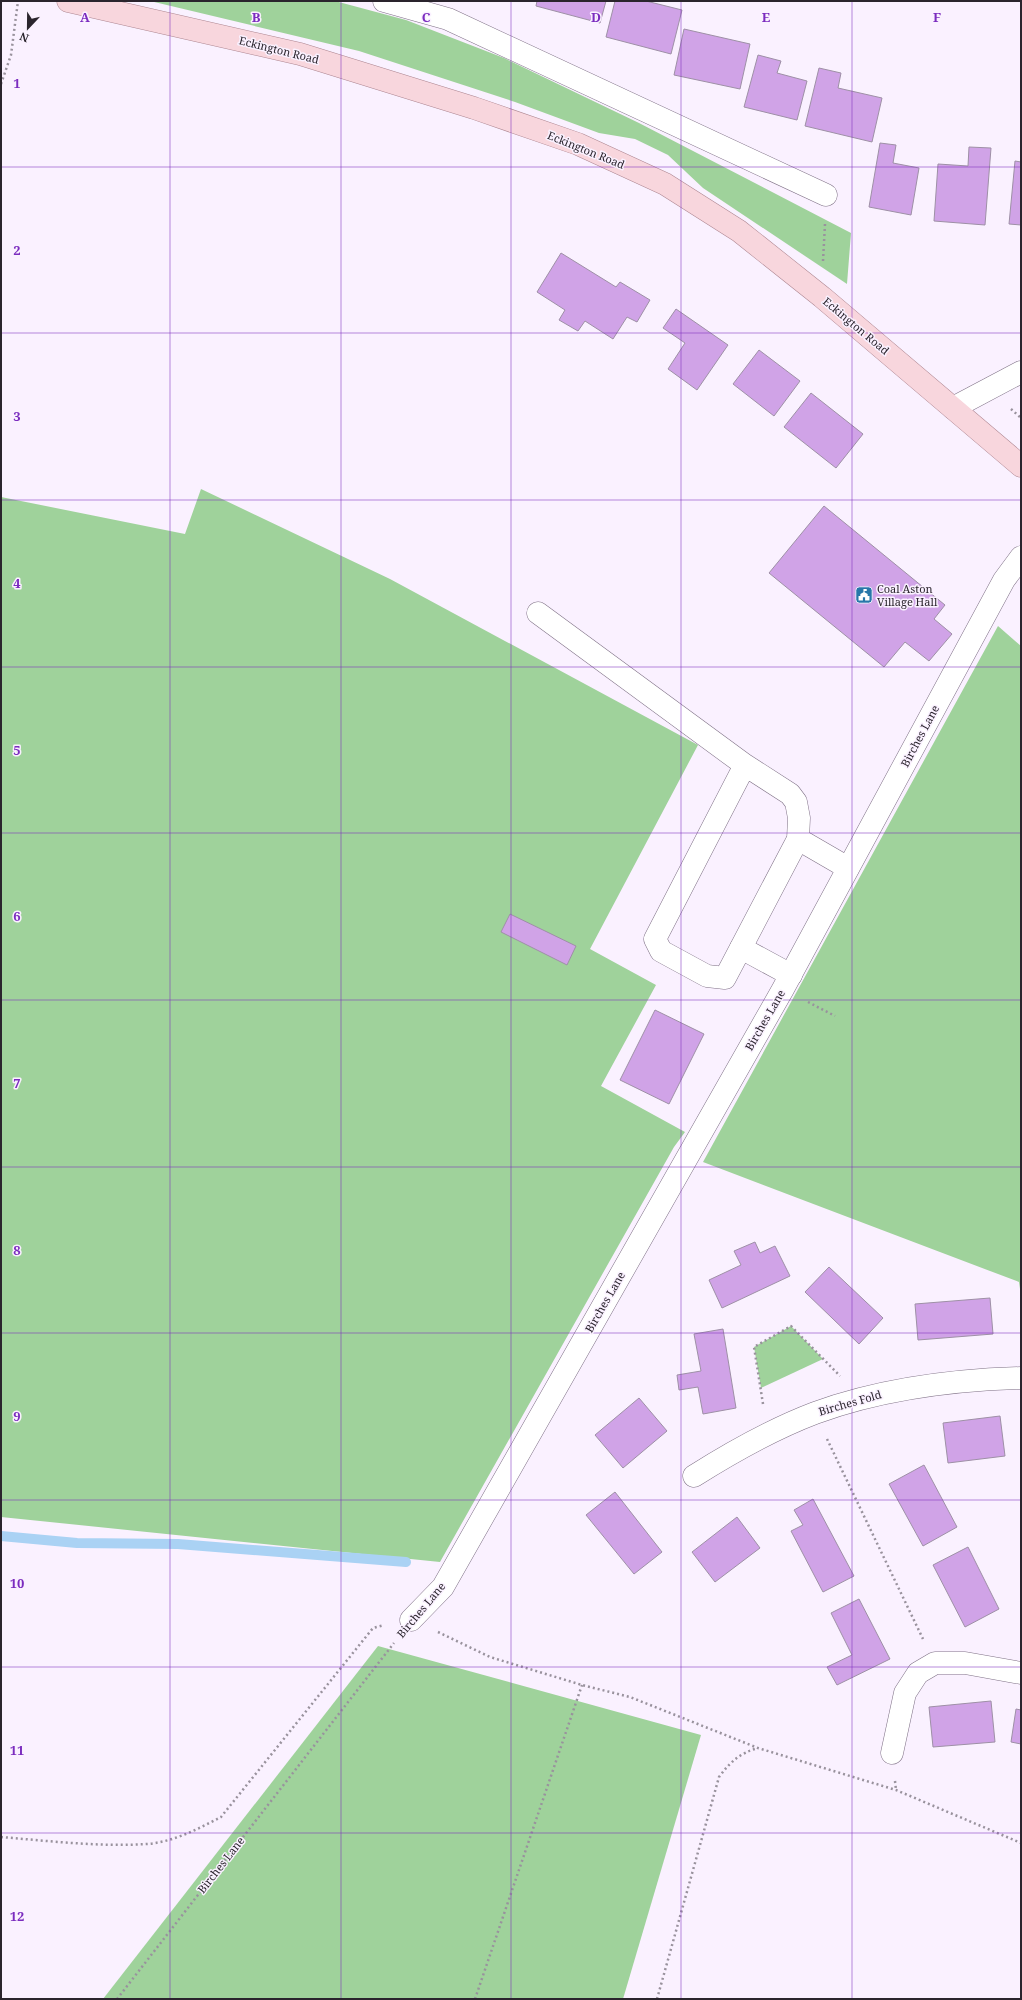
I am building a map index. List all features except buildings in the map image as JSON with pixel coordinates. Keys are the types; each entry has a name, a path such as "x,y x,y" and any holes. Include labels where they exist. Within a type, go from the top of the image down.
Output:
{"main road":[{"name":"Eckington Road","path":"68,1 300,54 474,108 578,144 665,184 739,231 822,297 1021,466"}],"street":[{"path":"384,1 448,19 826,195"},
{"path":"953,408 1021,372"},
{"name":"Birches Lane","path":"411,1620 443,1587 791,975 1004,580 1021,557"},
{"path":"538,613 745,765 790,794 796,802 799,818 798,839 725,978 707,976 660,950 655,939 745,765"},
{"path":"798,839 848,868"},
{"path":"741,948 791,975"},
{"name":"Birches Fold","path":"694,1476 768,1434 815,1413 863,1399 940,1383 1021,1378"},
{"path":"892,1753 905,1693 918,1673 934,1662 965,1663 1021,1673"}],"path":[{"path":"1,84 11,55 18,1"},
{"path":"822,297 826,195"},
{"path":"768,1434 754,1347 790,1326 863,1399"},
{"path":"815,1413 934,1662"},
{"path":"1,1837 84,1843 148,1844 189,1833 221,1817 373,1628 411,1620 490,1657 582,1685 630,1697 758,1748 896,1790 1021,1844"},
{"name":"Birches Lane","path":"117,1999 411,1620"},
{"path":"475,1999 582,1685"},
{"path":"657,1999 719,1777 730,1762 746,1751 758,1748"}],"green space":[{"path":"150,1 335,1 406,20 504,58 639,123 851,233 847,284 703,188 668,155 635,139 599,133 515,102 359,51"},
{"path":"201,489 390,579 698,745 590,949 656,985 601,1086 685,1132 674,1147 440,1562 1,1517 1,497 185,534"},
{"path":"998,626 1021,646 1021,1296 1019,1282 703,1162"},
{"path":"791,1326 823,1359 761,1388 754,1347"},
{"path":"378,1646 701,1735 623,1999 103,1999"}],"waterway":[{"path":"1,1536 77,1543 178,1544 406,1562"}],"place":[{"name":"Coal Aston Village Hall","path":"864,595"}]}
